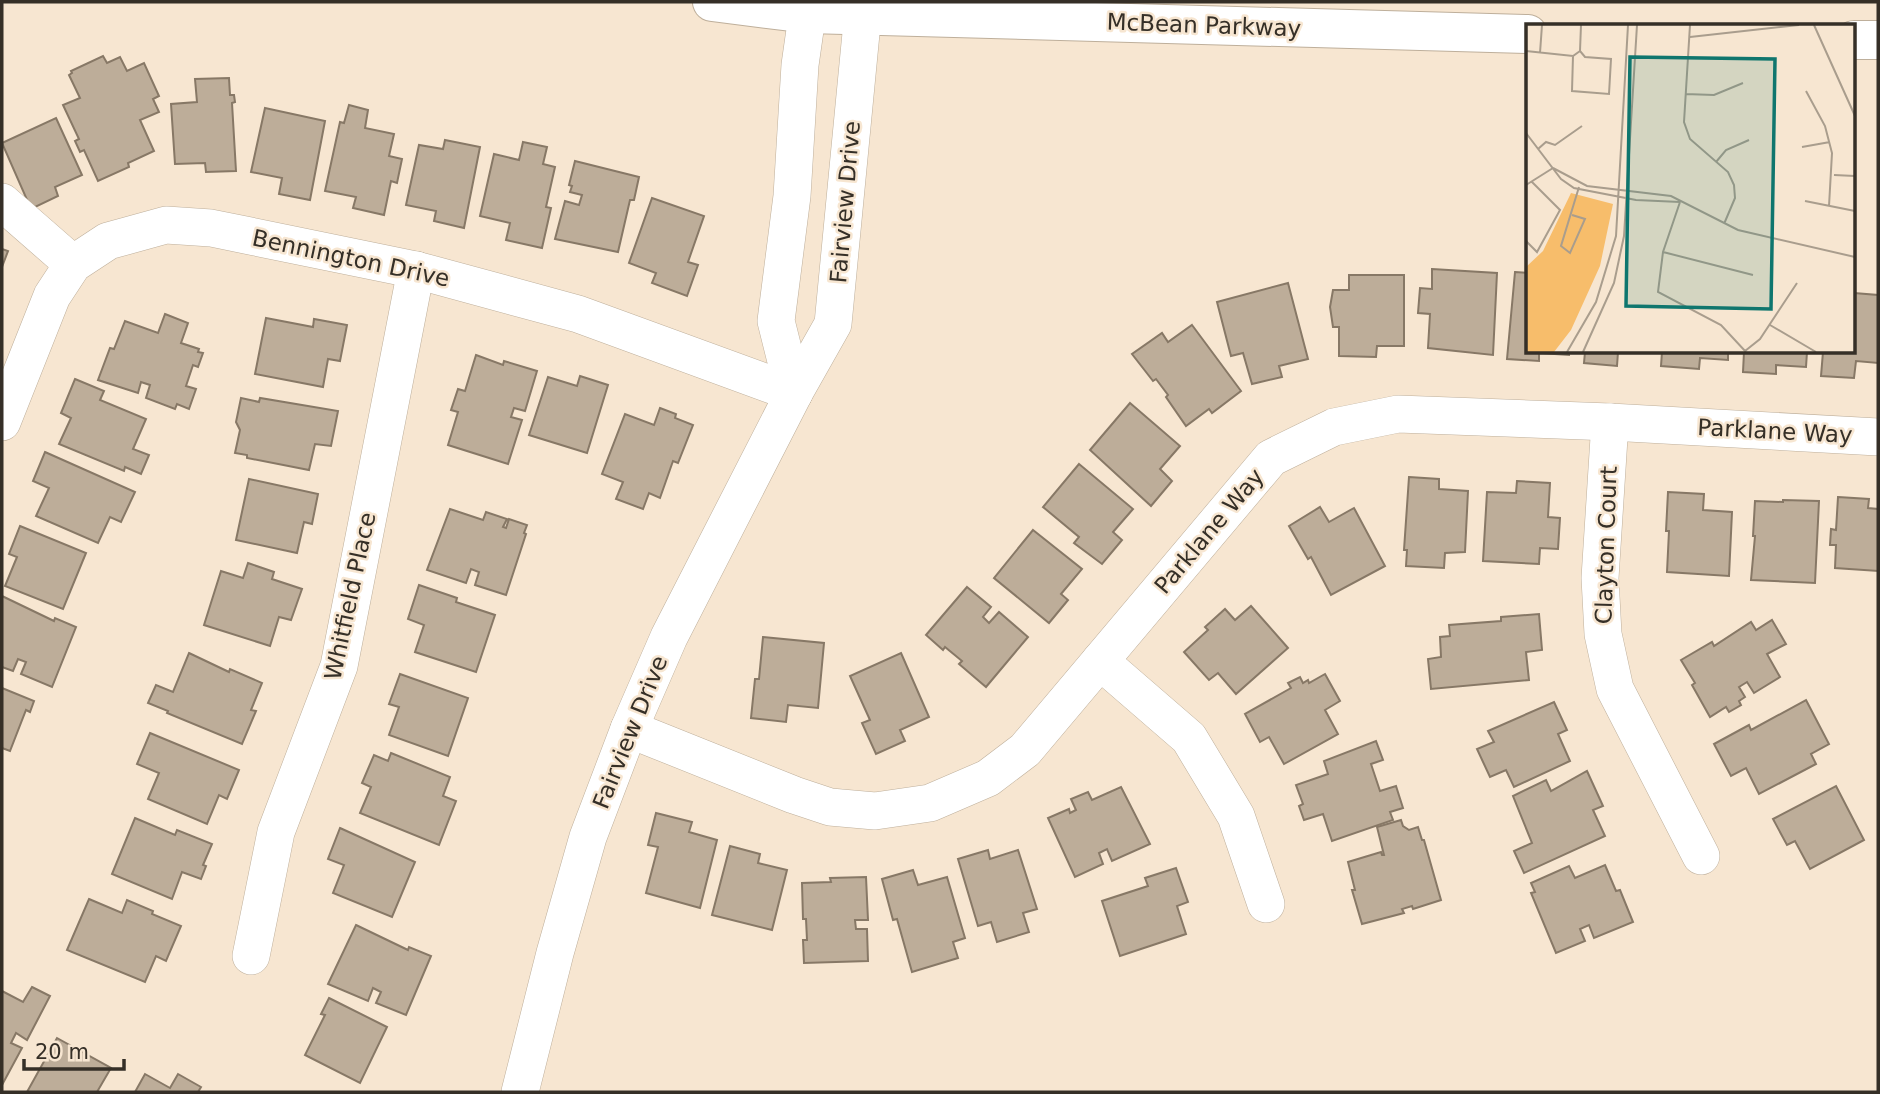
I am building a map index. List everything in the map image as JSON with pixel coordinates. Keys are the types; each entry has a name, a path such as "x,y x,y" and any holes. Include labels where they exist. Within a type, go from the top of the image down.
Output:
{"main road":[{"name":"McBean Parkway","path":"712,2 808,8 1526,34"},
{"path":"1856,40 1878,40"}],"street":[{"path":"794,393 776,321 792,196 800,65 808,8"},
{"name":"Fairview Drive","path":"520,1092 588,837 629,729 669,637 794,393 834,324 863,8"},
{"path":"2,202 73,264"},
{"name":"Bennington Drive","path":"2,422 52,296 73,264 108,241 166,225 211,228 416,270 578,314 794,393"},
{"name":"Whitfield Place","path":"251,956 276,832 338,666 416,270"},
{"name":"Parklane Way","path":"629,729 830,807 875,810 930,803 988,778 1025,750 1271,458 1334,427 1398,414 1610,422 1878,437"},
{"name":"Clayton Court","path":"1610,422 1600,578 1603,634 1615,689 1701,856"},
{"path":"1100,661 1189,738 1236,816 1266,904"}],"building":[{"path":"103,56 107,63 120,57 127,71 144,63 159,96 153,99 159,112 140,120 154,151 128,163 129,167 98,181 84,150 80,152 75,141 79,139 63,105 80,98 69,75 71,71"},
{"path":"229,78 230,95 234,95 235,102 232,103 236,171 206,172 205,163 175,164 171,104 197,102 195,79"},
{"path":"349,105 368,110 365,128 394,134 389,156 402,159 397,183 391,181 384,215 353,208 356,197 325,191 340,122 344,123"},
{"path":"265,108 325,121 310,200 279,194 282,178 251,172"},
{"path":"56,118 82,175 55,187 58,196 31,209 2,143"},
{"path":"445,140 480,147 464,228 434,221 436,211 406,205 419,145 443,149"},
{"path":"523,142 547,147 543,164 555,167 546,207 551,208 542,248 506,240 510,223 480,216 494,154 519,160"},
{"path":"575,161 639,177 634,200 630,200 618,252 555,239 565,201 579,205 582,195 570,192 572,186 569,185"},
{"path":"652,198 704,216 688,262 698,265 687,296 652,283 656,273 629,263"},
{"path":"2,249 8,251 2,267"},
{"path":"1432,269 1497,273 1493,355 1428,348 1430,314 1418,313 1420,288 1432,289"},
{"path":"1515,272 1526,273 1526,354 1539,354 1539,361 1507,359"},
{"path":"1349,275 1404,275 1404,346 1377,346 1376,357 1339,356 1339,327 1333,327 1330,307 1333,290 1349,290"},
{"path":"1288,283 1308,359 1279,366 1282,377 1252,384 1243,353 1231,356 1217,302"},
{"path":"1856,293 1878,295 1878,363 1856,361 1854,378 1821,376 1823,354 1856,354"},
{"path":"165,314 188,323 181,343 203,353 198,367 193,365 186,386 196,389 189,409 177,404 175,409 146,398 150,385 141,382 138,393 98,380 110,348 114,349 125,321 158,333"},
{"path":"266,318 313,327 314,319 347,325 340,361 328,359 323,387 255,374"},
{"path":"1192,325 1241,391 1212,413 1209,409 1186,426 1156,379 1153,381 1132,354 1162,333 1168,342"},
{"path":"1585,354 1618,354 1617,366 1584,363"},
{"path":"1662,354 1728,354 1728,360 1700,358 1699,369 1661,366"},
{"path":"1744,354 1807,354 1806,367 1776,365 1776,374 1743,372"},
{"path":"476,355 503,365 504,361 537,371 525,411 514,408 511,417 522,420 508,464 448,445 458,412 451,410 458,389 465,391"},
{"path":"580,376 608,385 587,453 529,435 548,377 577,386"},
{"path":"75,379 104,391 100,400 146,419 133,449 149,455 141,474 125,467 124,471 59,444 71,418 61,413"},
{"path":"241,398 259,402 260,398 338,411 331,446 315,444 309,470 247,458 247,455 235,453 240,430 236,422"},
{"path":"1130,403 1180,446 1160,469 1172,481 1151,506 1090,450"},
{"path":"660,408 693,425 678,463 673,461 660,498 649,493 643,509 616,499 623,482 602,474 625,414 654,425"},
{"path":"45,452 135,492 121,522 110,517 98,543 36,516 49,488 33,481"},
{"path":"1079,464 1133,509 1113,532 1122,540 1102,564 1074,543 1079,537 1043,507"},
{"path":"1409,477 1439,479 1439,489 1468,491 1465,552 1445,553 1444,568 1406,566 1407,550 1404,550"},
{"path":"249,479 318,494 312,524 304,522 297,553 236,540"},
{"path":"1517,481 1550,483 1548,517 1560,518 1558,549 1540,548 1539,564 1483,561 1487,492 1516,493"},
{"path":"1668,492 1704,494 1703,510 1732,512 1729,576 1667,572"},
{"path":"1838,497 1869,499 1868,508 1878,509 1878,571 1835,568 1836,545 1830,545 1831,529 1836,530"},
{"path":"1755,501 1819,501 1815,583 1751,580"},
{"path":"1320,507 1329,522 1354,508 1385,566 1331,595 1311,557 1308,559 1289,526"},
{"path":"450,509 483,520 486,512 507,519 503,527 506,528 509,519 527,525 506,595 475,585 479,572 471,569 466,583 427,570"},
{"path":"20,526 86,553 63,609 5,586 17,557 9,554"},
{"path":"1033,530 1082,569 1061,594 1068,600 1049,623 994,578"},
{"path":"248,563 274,572 272,579 302,589 291,620 279,617 270,646 204,625 221,571 243,578"},
{"path":"419,585 457,598 456,602 495,615 476,672 415,652 424,625 408,619"},
{"path":"967,587 991,607 983,617 989,623 999,612 1028,637 986,687 959,664 962,661 945,647 943,650 926,635"},
{"path":"2,596 54,621 55,618 76,627 52,687 21,674 26,662 18,659 13,671 2,667"},
{"path":"1251,606 1288,648 1236,694 1218,673 1209,680 1184,652 1208,630 1205,627 1225,609 1235,620"},
{"path":"1539,614 1542,650 1526,652 1529,680 1431,689 1428,659 1441,657 1440,637 1450,636 1449,625 1501,621 1501,617"},
{"path":"1772,620 1786,644 1767,654 1780,677 1754,693 1747,682 1739,687 1745,697 1739,701 1741,705 1729,712 1726,707 1710,717 1681,660 1712,642 1714,646 1751,622 1756,630"},
{"path":"763,637 824,643 818,708 788,705 786,722 751,718 755,679 759,679"},
{"path":"189,653 229,672 230,669 262,683 251,710 256,711 242,744 148,703 156,685 173,692"},
{"path":"901,653 929,717 900,730 905,741 876,754 862,723 870,720 850,676"},
{"path":"400,674 468,698 448,756 389,735 399,707 389,704"},
{"path":"1325,674 1340,701 1325,710 1338,734 1284,764 1269,737 1260,742 1245,714 1291,688 1288,683 1300,677 1303,683 1308,680 1309,683"},
{"path":"2,688 34,701 30,712 26,710 10,751 2,748"},
{"path":"1806,700 1829,744 1811,754 1816,764 1759,794 1746,768 1731,776 1714,744 1749,725 1751,730"},
{"path":"1554,702 1567,730 1558,734 1570,761 1514,787 1506,770 1490,777 1477,749 1494,742 1488,731"},
{"path":"150,733 239,770 227,799 219,795 207,824 148,799 159,773 137,764"},
{"path":"1376,741 1383,760 1371,764 1380,791 1396,786 1403,808 1390,812 1393,820 1332,841 1323,814 1304,820 1299,806 1303,804 1296,785 1328,774 1324,761"},
{"path":"391,753 450,777 443,796 456,801 439,845 360,813 371,787 362,783 374,755 388,761"},
{"path":"1587,771 1603,806 1593,810 1605,836 1524,873 1514,851 1532,843 1513,796 1546,780 1551,791"},
{"path":"1836,786 1864,840 1810,869 1795,841 1787,845 1773,819"},
{"path":"1121,787 1150,844 1112,861 1107,849 1099,853 1103,864 1075,877 1048,818 1069,809 1070,813 1076,810 1071,799 1088,792 1092,800"},
{"path":"656,813 692,822 689,832 717,840 700,908 646,893 658,847 648,845"},
{"path":"135,818 175,835 177,830 212,844 203,865 206,866 201,879 182,872 172,899 112,874"},
{"path":"1401,820 1403,826 1409,830 1418,827 1441,900 1413,909 1412,906 1402,909 1404,913 1362,924 1352,890 1355,890 1348,862 1381,852 1384,855 1377,827"},
{"path":"340,828 415,862 392,917 333,893 344,865 328,859"},
{"path":"730,846 760,854 758,863 787,870 772,930 712,915"},
{"path":"988,850 990,859 1018,850 1037,909 1023,913 1029,932 997,942 991,922 978,926 958,859"},
{"path":"1605,865 1616,891 1620,890 1633,922 1594,938 1589,925 1580,929 1585,941 1556,953 1531,893 1535,892 1531,883 1569,866 1575,878"},
{"path":"1176,868 1188,902 1177,906 1186,934 1120,956 1102,901 1148,886 1145,878"},
{"path":"913,870 918,885 947,877 965,938 953,942 958,958 912,972 897,919 893,920 882,879"},
{"path":"866,877 868,920 855,920 856,929 867,929 868,961 804,963 803,940 807,940 806,919 803,919 802,883 831,882 830,878"},
{"path":"89,899 122,913 127,900 181,926 166,961 156,956 145,982 67,950"},
{"path":"356,925 408,950 409,947 431,956 406,1015 376,1003 381,992 373,988 368,1001 328,984"},
{"path":"32,987 50,996 27,1040 16,1033 11,1043 22,1048 2,1085 2,991 23,1002"},
{"path":"329,998 387,1027 360,1083 305,1055 325,1015 321,1014"},
{"path":"57,1038 111,1068 97,1092 27,1092"},
{"path":"145,1074 170,1088 178,1074 201,1087 198,1092 135,1092"}]}
